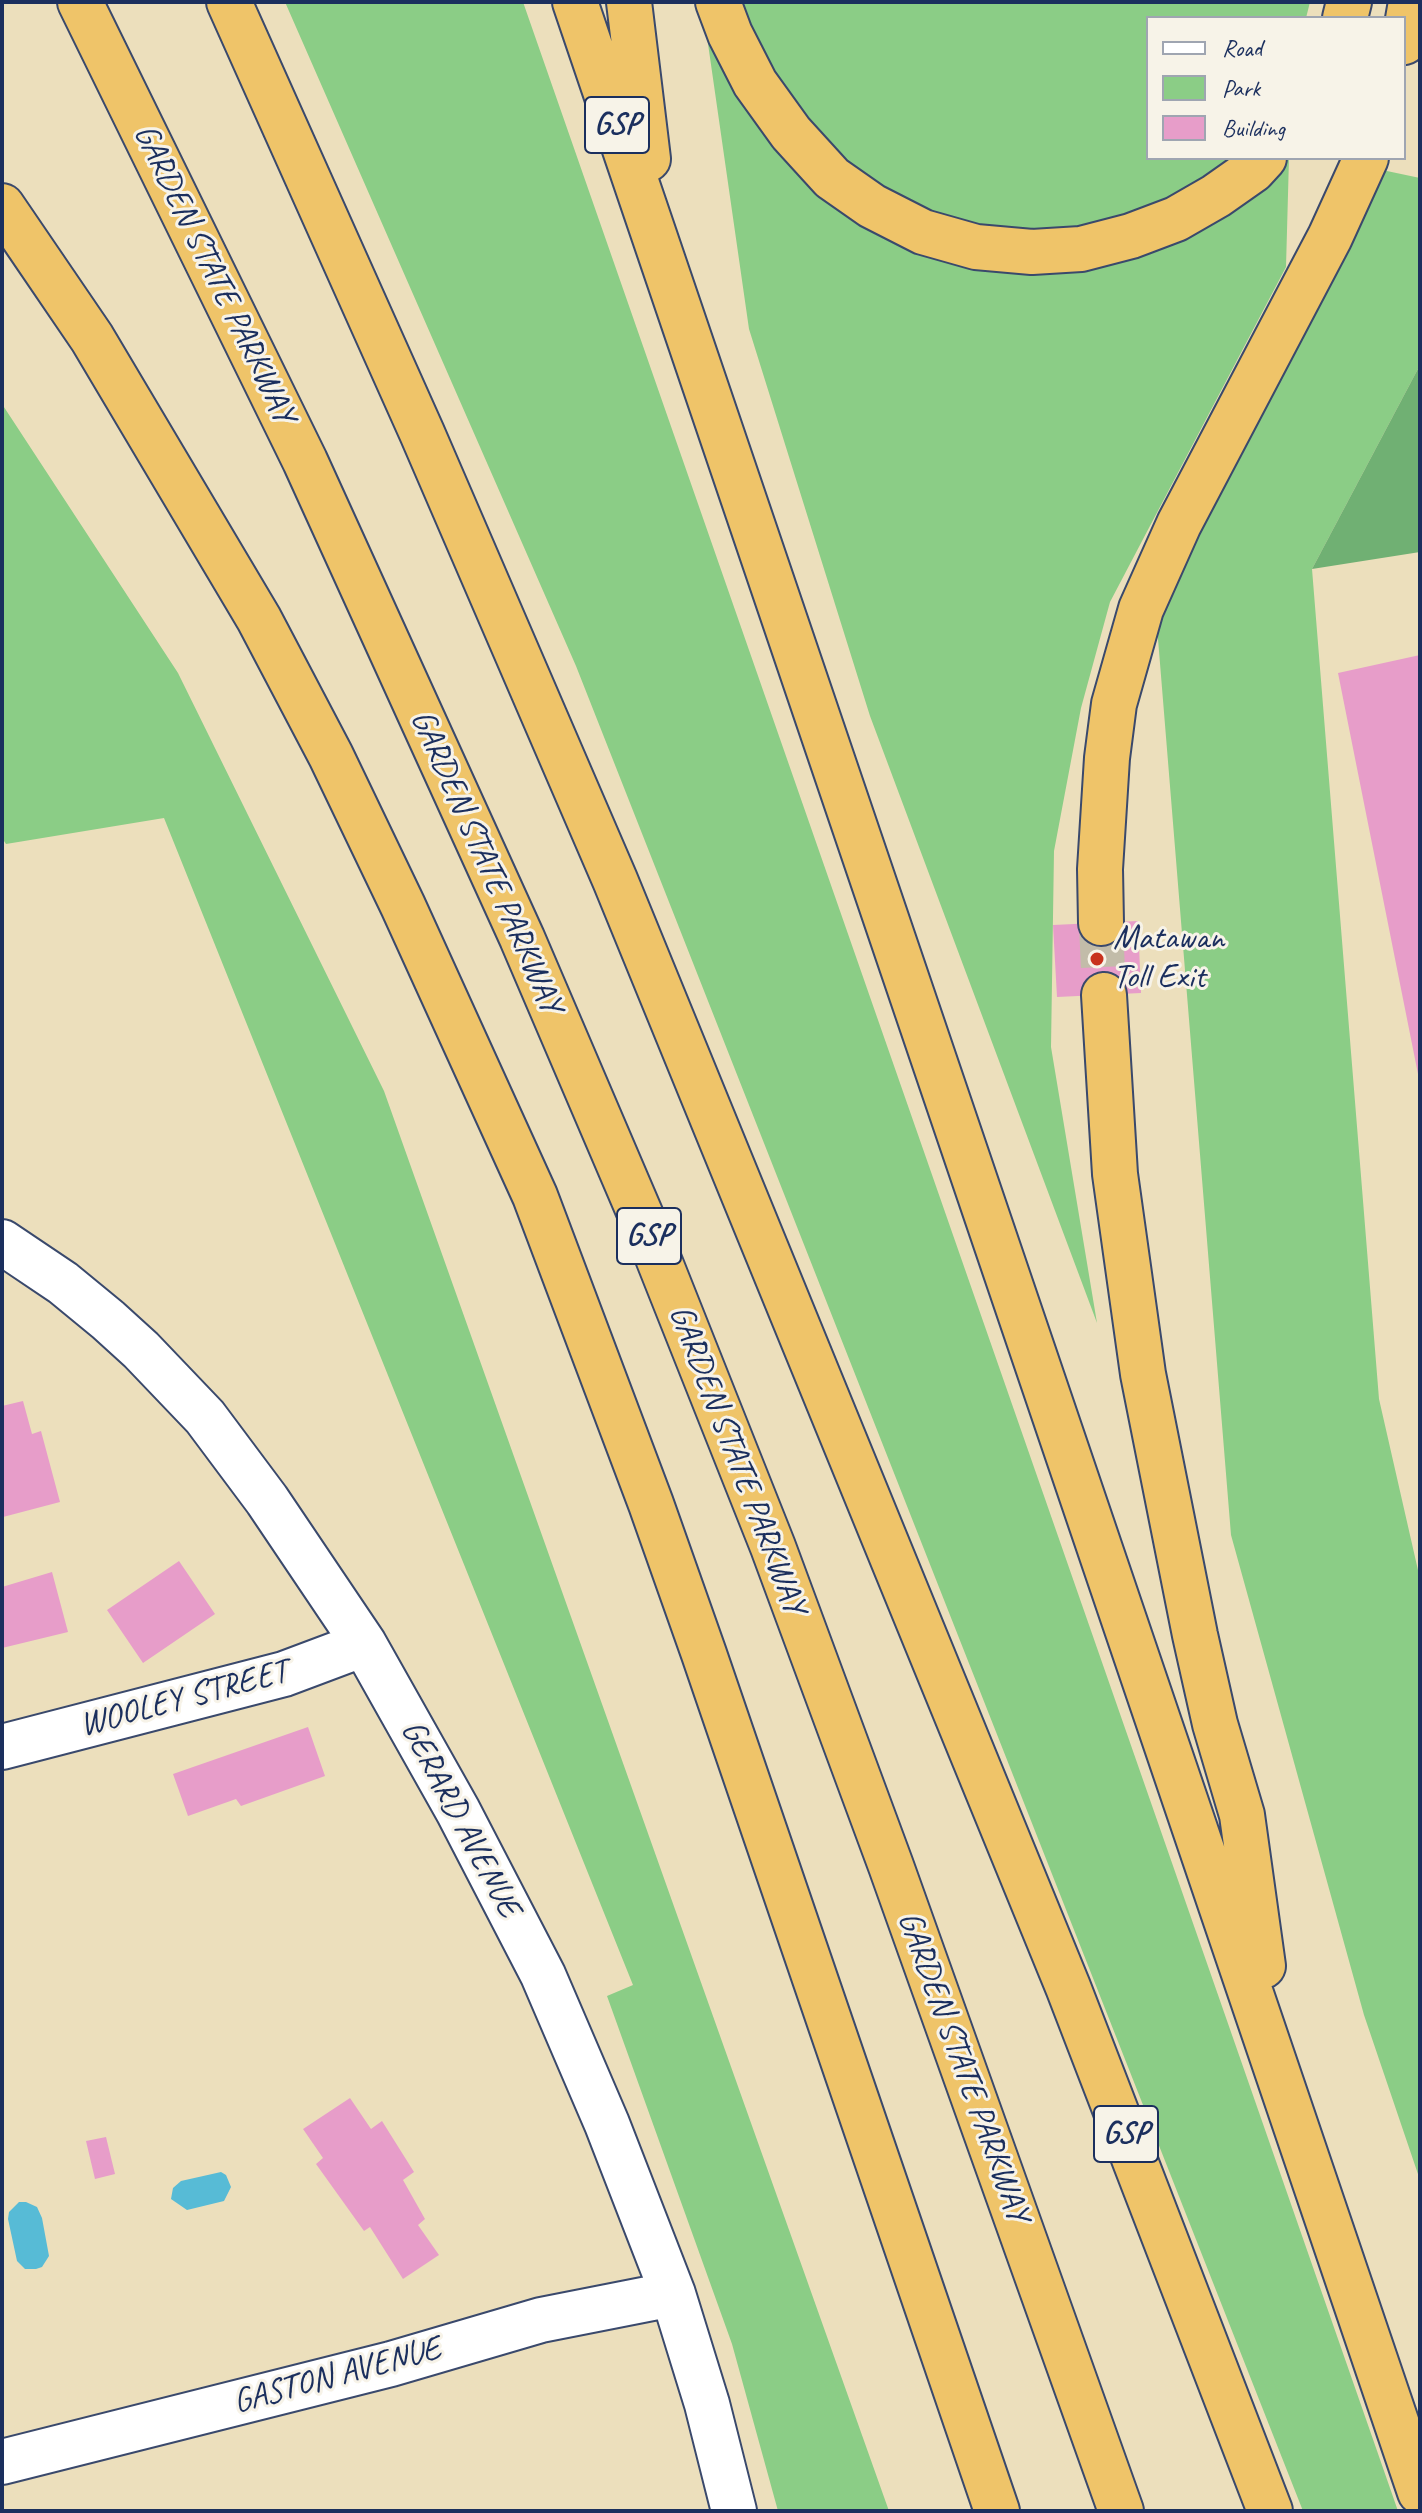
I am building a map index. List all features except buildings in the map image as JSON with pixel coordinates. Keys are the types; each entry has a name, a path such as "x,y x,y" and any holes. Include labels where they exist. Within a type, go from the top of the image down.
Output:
{"highway":[{"name":"GARDEN STATE PARKWAY","path":"80,2 305,461 522,938 647,1230 773,1547 881,1837 1121,2511"},
{"name":"GSP","path":"229,2 434,461 615,880 1068,1987 1270,2511"},
{"name":"GSP","path":"575,2 1420,2492"},
{"path":"629,2 658,249"},
{"path":"718,2 755,83 791,133 832,178 872,206 923,232 976,247 1032,252 1081,249 1131,236 1176,219 1216,196 1262,160"},
{"path":"1406,31 1411,2"},
{"path":"1101,923 1100,854 1107,758 1114,704 1141,609 1179,524 1330,237 1365,160"},
{"path":"2,206 92,338 259,619 331,756 403,906 535,1196 636,1462 704,1654 997,2511"},
{"path":"1104,995 1115,1174 1143,1374 1195,1635 1215,1724 1242,1815 1277,2067"}],"street":[{"name":"GERARD AVENUE","path":"2,1242 63,1283 108,1320 205,1417 267,1500 364,1644 458,1811 543,1975 607,2124 673,2294 707,2404 734,2511"},
{"name":"WOOLEY STREET","path":"2,1747 284,1674 364,1644"},
{"name":"GASTON AVENUE","path":"2,2462 391,2364 541,2320 673,2294"}],"green space":[{"path":"285,2 523,2 1398,2511 1303,2511 576,666"},
{"path":"702,2 1310,2 1306,16 1146,16 1146,160 1289,160 1286,267 1110,602 1081,708 1054,851 1051,1047 1097,1323 870,716 749,329"},
{"path":"1368,167 1420,178 1420,365 1312,569 1379,1399 1420,1579 1420,2180 1364,2015 1231,1535 1155,602"},
{"path":"1420,365 1420,552 1312,569"},
{"path":"2,404 178,673 384,1091 889,2511 778,2511 732,2344 607,1996 633,1985 164,818 6,844 2,838"}],"water":[{"path":"221,2172 226,2175 231,2187 224,2201 187,2210 171,2199 173,2188 181,2181"},
{"path":"19,2202 37,2207 42,2218 49,2256 42,2267 36,2269 25,2269 17,2261 8,2219 9,2212"}],"tunnel":[{"path":"1101,923 1104,995"}],"place":[{"name":"Matawan Toll Exit","path":"1097,959"}]}
